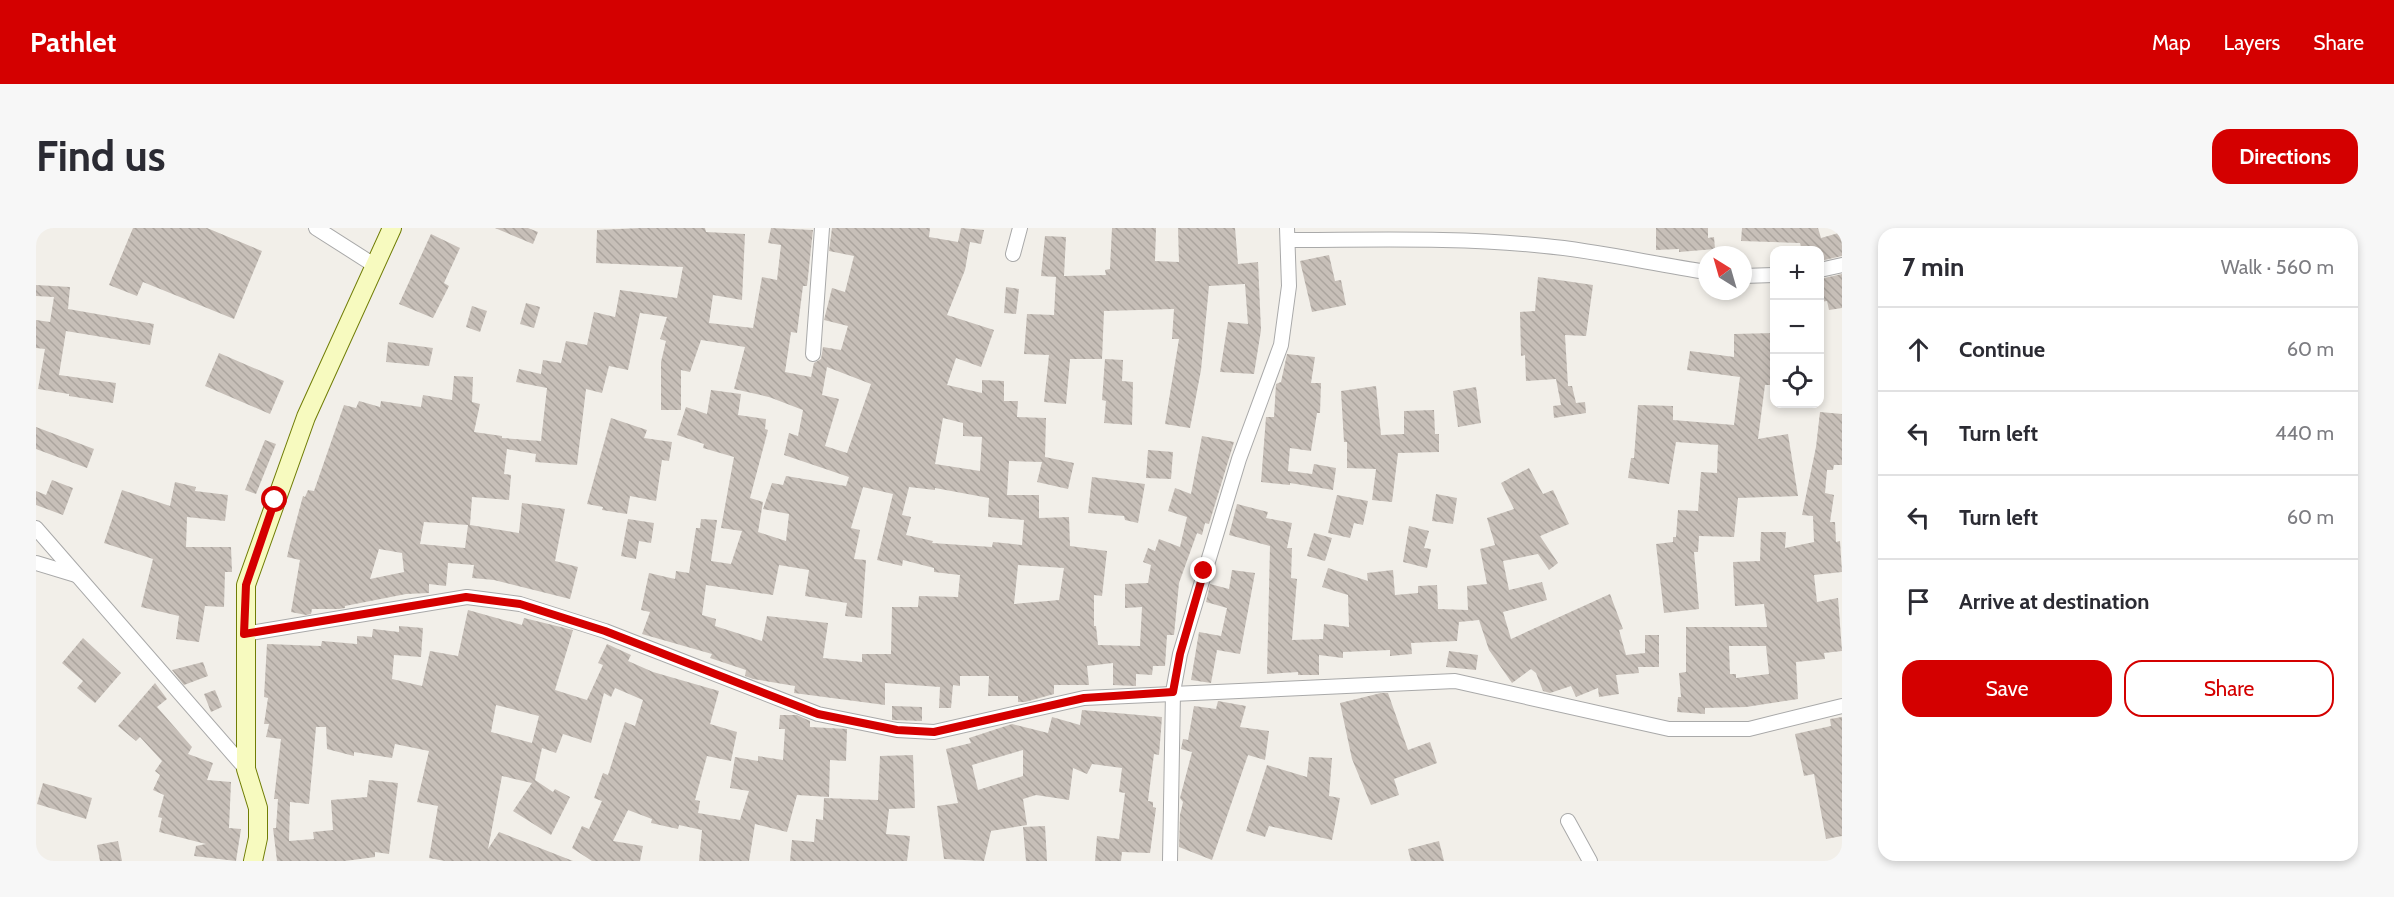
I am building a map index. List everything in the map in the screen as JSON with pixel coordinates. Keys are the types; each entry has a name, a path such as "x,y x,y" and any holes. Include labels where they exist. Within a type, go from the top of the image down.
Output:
{"main road":[{"path":"253,861 258,838 258,808 246,768 244,634 246,585 306,417 392,228"}],"street":[{"path":"316,228 374,265"},
{"path":"813,354 822,228"},
{"path":"1013,254 1020,228"},
{"path":"1170,861 1173,692 1180,654 1239,459 1281,345 1289,295 1288,234 1542,245 1607,253 1698,270"},
{"path":"1824,269 1842,265"},
{"path":"1752,276 1770,275"},
{"path":"36,528 246,768"},
{"path":"36,563 76,575"},
{"path":"244,634 466,597 520,604 605,631 818,714 897,730 934,732 1084,698 1173,692 1455,681 1669,729 1749,729 1842,706"},
{"path":"1568,821 1590,861"}],"building":[{"path":"133,228 207,228 262,251 234,319 143,282 137,296 109,285"},
{"path":"495,228 528,228 538,232 533,244"},
{"path":"705,228 706,232 745,234 742,300 713,295 709,323 753,328 762,277 777,280 781,245 768,243 771,228 813,230 807,286 803,286 797,333 791,332 785,372 811,377 814,363 821,359 823,347 841,350 848,326 824,320 832,288 845,292 854,256 829,251 832,228 930,228 929,237 958,242 961,228 984,230 981,244 970,242 965,270 947,315 994,330 981,367 956,358 947,385 982,393 982,380 1004,381 1004,401 1018,401 1017,417 1046,418 1045,457 1074,463 1068,489 1037,482 1042,462 1009,461 1007,495 1039,495 1039,518 1069,517 1070,546 1107,551 1102,596 1094,595 1094,626 1096,626 1098,645 1140,646 1142,607 1125,608 1125,584 1148,583 1151,565 1143,562 1148,548 1155,551 1159,539 1180,547 1187,517 1168,511 1175,488 1191,494 1202,436 1234,442 1209,524 1205,523 1202,535 1197,533 1179,583 1174,635 1167,635 1165,666 1153,666 1152,675 1136,674 1136,686 1113,685 1113,663 1087,666 1089,685 1054,685 1054,694 1025,702 1018,702 1018,696 988,696 989,676 960,676 960,686 953,685 951,708 939,708 940,687 885,683 885,705 794,693 795,686 753,679 745,676 746,670 710,658 712,654 642,634 650,612 641,610 649,573 675,579 676,571 689,573 696,528 700,528 701,519 717,520 711,561 731,564 742,531 721,528 734,457 703,448 704,444 677,435 686,407 707,414 711,390 741,394 738,415 766,419 765,429 768,430 750,498 763,502 758,532 786,541 789,514 763,509 772,483 783,485 786,476 846,486 849,477 784,455 789,433 798,436 803,410 769,397 734,389 745,347 701,340 690,372 681,370 681,410 661,410 661,362 666,341 660,339 667,317 640,313 628,370 609,366 602,393 586,389 577,465 535,462 536,454 507,449 504,474 511,475 509,500 472,497 470,525 519,533 522,503 565,509 555,561 578,567 570,599 494,580 472,578 474,565 448,563 446,586 429,584 429,593 406,594 339,609 312,609 311,614 306,615 291,612 300,560 287,557 290,544 303,496 305,497 308,490 314,491 344,405 356,408 359,401 380,407 381,401 421,407 423,395 452,400 454,376 473,377 472,402 480,404 474,432 502,436 502,438 541,441 547,388 516,382 519,369 541,374 543,360 561,363 566,341 587,345 594,312 615,317 620,290 677,298 683,267 596,263 597,230","holes":["827,367 871,384 847,453 825,446 839,399 822,395","943,418 963,423 963,436 982,437 980,471 935,464","863,487 893,494 877,560 902,566 903,560 934,568 934,572 960,575 958,597 919,596 918,607 892,607 891,654 862,654 862,662 823,658 828,623 767,616 762,641 715,626 716,619 702,615 706,585 773,595 779,565 809,570 805,596 847,603 845,616 862,618 866,560 854,559 860,530 851,528","909,487 935,490 935,488 989,498 988,517 1024,520 1022,545 993,542 992,547 932,543 933,541 906,535 911,517 902,515","424,522 468,525 465,548 420,544","379,549 402,553 404,572 370,579","1018,565 1064,568 1059,600 1014,604"]},
{"path":"1112,228 1156,228 1155,261 1179,262 1178,228 1235,228 1238,264 1258,262 1261,330 1254,374 1220,372 1228,322 1248,324 1245,284 1209,286 1201,370 1190,428 1165,424 1179,339 1172,339 1174,309 1104,311 1102,359 1070,359 1066,404 1044,402 1049,355 1024,354 1027,314 1054,315 1056,277 1041,276 1045,236 1066,237 1064,276 1106,275 1105,270 1110,269"},
{"path":"1656,228 1708,228 1708,238 1714,237 1715,246 1698,246 1698,250 1656,250"},
{"path":"1742,228 1818,228 1821,238 1842,232 1842,256 1824,260 1824,246 1741,241"},
{"path":"431,234 460,248 444,283 449,286 433,318 399,304"},
{"path":"1329,255 1335,281 1341,280 1346,305 1312,312 1300,261"},
{"path":"1842,274 1842,308 1829,310 1827,301 1824,301 1824,278"},
{"path":"1538,277 1593,285 1586,336 1565,335 1568,386 1572,386 1576,403 1585,402 1586,413 1554,418 1553,406 1561,405 1556,379 1526,381 1525,355 1521,356 1520,312 1535,311"},
{"path":"36,285 70,287 68,309 154,324 150,345 66,331 59,375 116,383 113,403 38,389 45,349 36,348 36,320 50,322 54,297 36,296"},
{"path":"1006,287 1019,289 1016,314 1004,313"},
{"path":"526,303 540,307 534,328 520,324"},
{"path":"472,306 487,311 480,332 466,327"},
{"path":"1770,333 1770,385 1765,385 1758,439 1788,434 1798,496 1738,498 1734,537 1699,536 1698,552 1694,552 1699,609 1664,613 1656,544 1673,542 1673,537 1676,537 1678,510 1698,511 1701,472 1717,473 1718,445 1676,442 1669,484 1628,478 1631,458 1634,458 1638,405 1673,406 1673,420 1734,425 1740,377 1687,370 1690,351 1734,357 1734,334"},
{"path":"388,342 433,348 429,366 386,362"},
{"path":"219,353 284,381 270,414 205,386"},
{"path":"1287,354 1315,357 1311,383 1321,383 1320,413 1317,413 1311,451 1290,448 1288,471 1312,474 1314,464 1336,468 1333,490 1290,483 1290,485 1261,482 1266,417 1274,417 1276,384 1281,382"},
{"path":"1105,359 1123,360 1122,381 1133,382 1132,425 1104,423 1106,401 1102,400"},
{"path":"1376,386 1381,435 1404,434 1404,411 1434,410 1435,434 1439,434 1439,452 1398,453 1392,502 1372,500 1376,469 1347,468 1347,442 1344,442 1341,391"},
{"path":"1476,387 1481,423 1458,427 1453,391"},
{"path":"1820,412 1842,414 1842,465 1834,465 1833,470 1827,470 1825,493 1834,495 1830,522 1835,522 1836,542 1840,541 1842,572 1814,575 1817,602 1838,598 1842,651 1824,653 1825,659 1796,662 1798,699 1746,707 1705,708 1705,714 1677,712 1678,697 1681,697 1679,673 1686,672 1686,627 1767,627 1764,604 1735,606 1733,562 1760,561 1761,532 1786,532 1785,548 1814,542 1813,516 1802,515 1816,447","holes":["1729,646 1766,646 1769,674 1736,678 1736,674 1730,674"]},
{"path":"611,418 647,430 644,438 672,442 669,461 662,460 656,501 630,496 627,514 602,510 603,507 587,504"},
{"path":"36,427 94,449 87,468 36,449"},
{"path":"265,440 276,444 256,494 245,490"},
{"path":"1148,450 1173,452 1171,479 1146,478"},
{"path":"1529,468 1543,494 1553,490 1569,524 1540,536 1558,563 1549,570 1538,554 1503,561 1509,590 1542,582 1547,600 1503,612 1511,639 1610,594 1623,629 1619,630 1626,655 1645,653 1645,635 1659,635 1659,667 1638,667 1639,673 1616,675 1619,694 1599,697 1598,688 1576,697 1571,686 1550,693 1543,691 1536,673 1531,669 1512,683 1489,650 1479,620 1459,622 1457,641 1411,643 1412,654 1390,656 1390,650 1343,652 1343,658 1319,655 1319,675 1298,675 1298,672 1267,674 1270,546 1229,535 1237,504 1268,512 1266,518 1292,523 1287,548 1292,548 1291,578 1297,579 1292,640 1323,639 1324,624 1349,627 1348,595 1322,587 1328,568 1368,581 1367,573 1393,570 1395,595 1418,593 1418,586 1437,585 1438,609 1468,610 1467,586 1487,584 1480,549 1495,545 1487,518 1514,509 1501,483"},
{"path":"1092,477 1145,484 1138,523 1125,520 1124,516 1088,513"},
{"path":"52,480 73,488 63,515 36,505 36,491 46,495"},
{"path":"175,482 196,487 195,491 228,495 225,521 187,517 186,547 231,547 232,572 225,572 224,607 205,606 199,642 176,639 179,616 141,607 153,559 104,543 122,490 170,506"},
{"path":"1436,494 1457,498 1453,524 1432,521"},
{"path":"1337,495 1368,501 1363,525 1354,523 1350,538 1328,533"},
{"path":"628,519 654,523 651,543 639,541 636,559 621,556"},
{"path":"1409,526 1429,531 1424,548 1431,549 1427,568 1403,562"},
{"path":"1314,533 1332,538 1325,561 1307,556"},
{"path":"1232,570 1255,573 1240,654 1217,650 1211,683 1191,680 1199,632 1221,636 1227,608 1206,602 1210,584 1229,589"},
{"path":"468,610 522,625 524,618 573,630 555,690 587,700 603,665 598,663 607,644 631,655 628,661 653,672 719,691 710,724 737,732 731,761 707,756 695,800 700,801 698,813 740,820 749,791 730,788 735,757 758,761 758,756 783,760 785,729 779,729 780,715 797,715 810,721 810,727 847,729 846,761 830,760 829,797 797,795 787,832 755,824 749,861 699,861 702,830 679,825 678,829 651,823 652,819 628,810 613,841 643,846 640,861 592,861 572,848 582,826 589,829 602,801 594,798 603,773 608,775 625,722 635,726 643,700 615,688 611,697 604,693 591,743 563,734 556,753 542,748 535,780 553,792 555,789 570,797 551,835 513,811 532,783 502,776 488,849 499,832 573,861 445,861 429,858 438,806 417,802 429,751 395,744 392,758 354,752 354,756 327,749 326,727 316,727 309,804 290,802 289,841 314,839 313,832 333,830 331,800 367,797 369,780 398,783 389,854 375,852 375,857 345,861 277,861 273,828 276,828 278,799 274,799 281,739 266,737 269,724 264,724 268,698 264,697 267,644 321,646 322,641 357,644 357,636 372,637 373,629 399,632 399,626 423,628 421,657 394,655 392,679 422,686 430,651 458,656","holes":["496,705 539,716 532,743 491,732"]},
{"path":"83,638 121,673 95,703 77,688 83,681 62,663"},
{"path":"1449,651 1478,655 1476,670 1446,667"},
{"path":"203,662 208,676 184,685 172,670"},
{"path":"155,683 167,699 157,707 192,747 188,754 213,763 207,780 231,782 229,828 241,829 236,861 194,856 196,846 206,844 159,832 162,818 158,817 164,795 153,790 160,775 155,771 162,761 140,737 136,741 118,726"},
{"path":"215,690 222,707 211,712 204,694"},
{"path":"1388,693 1408,750 1430,742 1437,763 1394,779 1399,795 1371,805 1352,759 1340,703"},
{"path":"1218,701 1246,706 1240,727 1269,731 1265,760 1248,755 1212,860 1179,847 1180,815 1183,802 1180,798 1192,752 1181,749 1183,739 1188,740 1194,706 1216,709"},
{"path":"892,706 922,707 922,721 892,720"},
{"path":"1082,710 1162,717 1159,755 1154,754 1148,801 1153,802 1153,807 1156,808 1150,853 1122,852 1121,861 1095,861 1097,836 1119,839 1125,793 1119,792 1122,768 1092,764 1087,774 1073,768 1069,800 1036,795 1023,799 1027,825 991,831 984,861 944,859 937,806 958,803 946,749 971,743 969,738 1012,724 1048,733 1052,717 1080,725","holes":["1023,750 1023,776 978,790 972,765"]},
{"path":"1842,717 1842,836 1826,839 1814,774 1804,776 1795,734 1831,726 1830,719"},
{"path":"913,755 915,808 889,809 886,834 910,836 907,861 790,861 792,840 814,842 816,819 823,820 824,798 878,800 880,756"},
{"path":"1309,757 1332,758 1329,796 1340,798 1332,840 1269,826 1265,837 1246,831 1267,765 1307,777"},
{"path":"43,783 92,798 86,819 37,804"},
{"path":"1045,826 1047,861 1026,861 1023,827"},
{"path":"118,841 122,861 100,861 97,845"},
{"path":"1439,841 1444,861 1411,861 1408,849"}],"route":[{"path":"275,500 246,585 244,634 466,597 520,604 605,631 818,714 897,730 934,732 1084,698 1173,692 1180,654 1204,571"}]}
